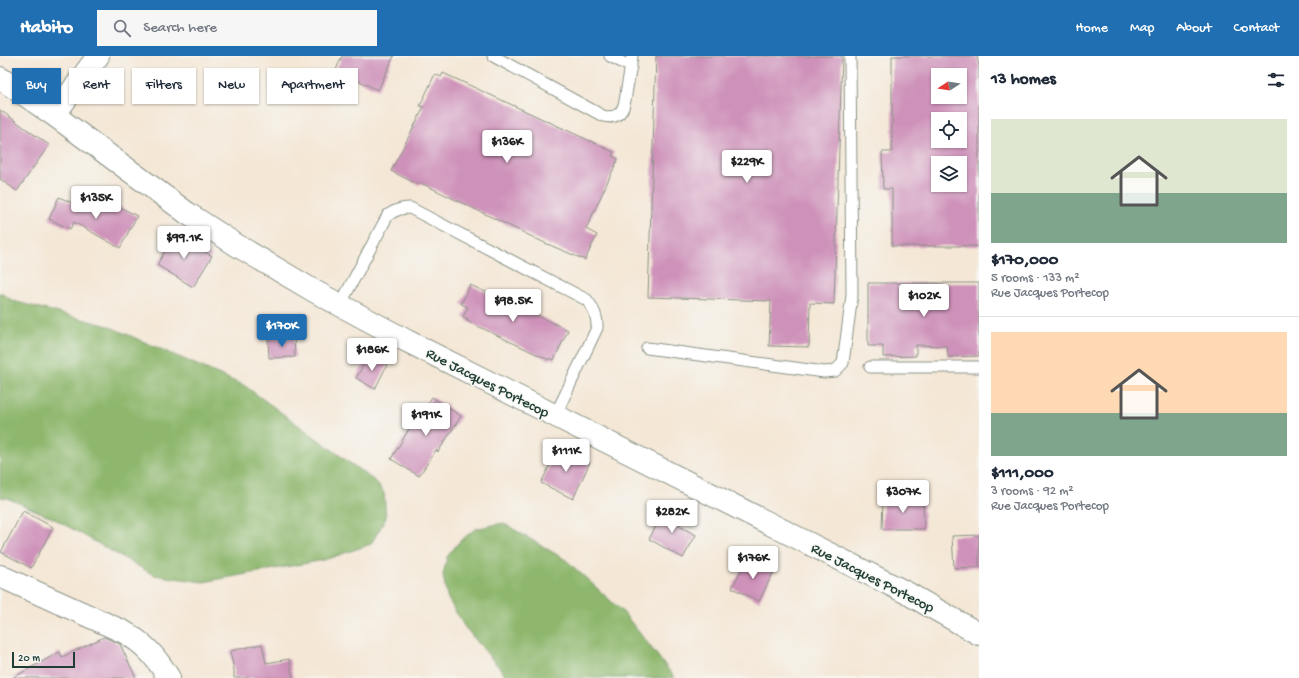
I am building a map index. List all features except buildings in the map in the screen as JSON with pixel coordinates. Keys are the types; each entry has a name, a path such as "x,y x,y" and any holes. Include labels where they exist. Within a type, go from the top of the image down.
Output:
{"street":[{"path":"54,115 98,56"},
{"name":"Rue Jacques Portecop","path":"0,78 54,115 187,213 314,291 407,341 908,593 979,634"},
{"path":"0,576 80,611 134,638 151,652 162,665 169,678"}],"lane":[{"path":"493,56 603,116 608,117 618,114 624,107 631,62 610,56"},
{"path":"647,348 824,372 835,371 843,363 852,295 850,56"},
{"path":"340,305 388,215 395,210 410,208 587,300 592,306 596,313 597,328 555,416"},
{"path":"870,367 979,367"}],"green space":[{"path":"0,292 13,301 108,326 245,386 376,482 384,493 386,518 371,544 324,560 203,582 154,575 53,518 7,498 0,497"},
{"path":"503,523 566,560 623,612 675,678 508,678 464,626 447,597 443,575 447,557 459,542 475,529"}]}
